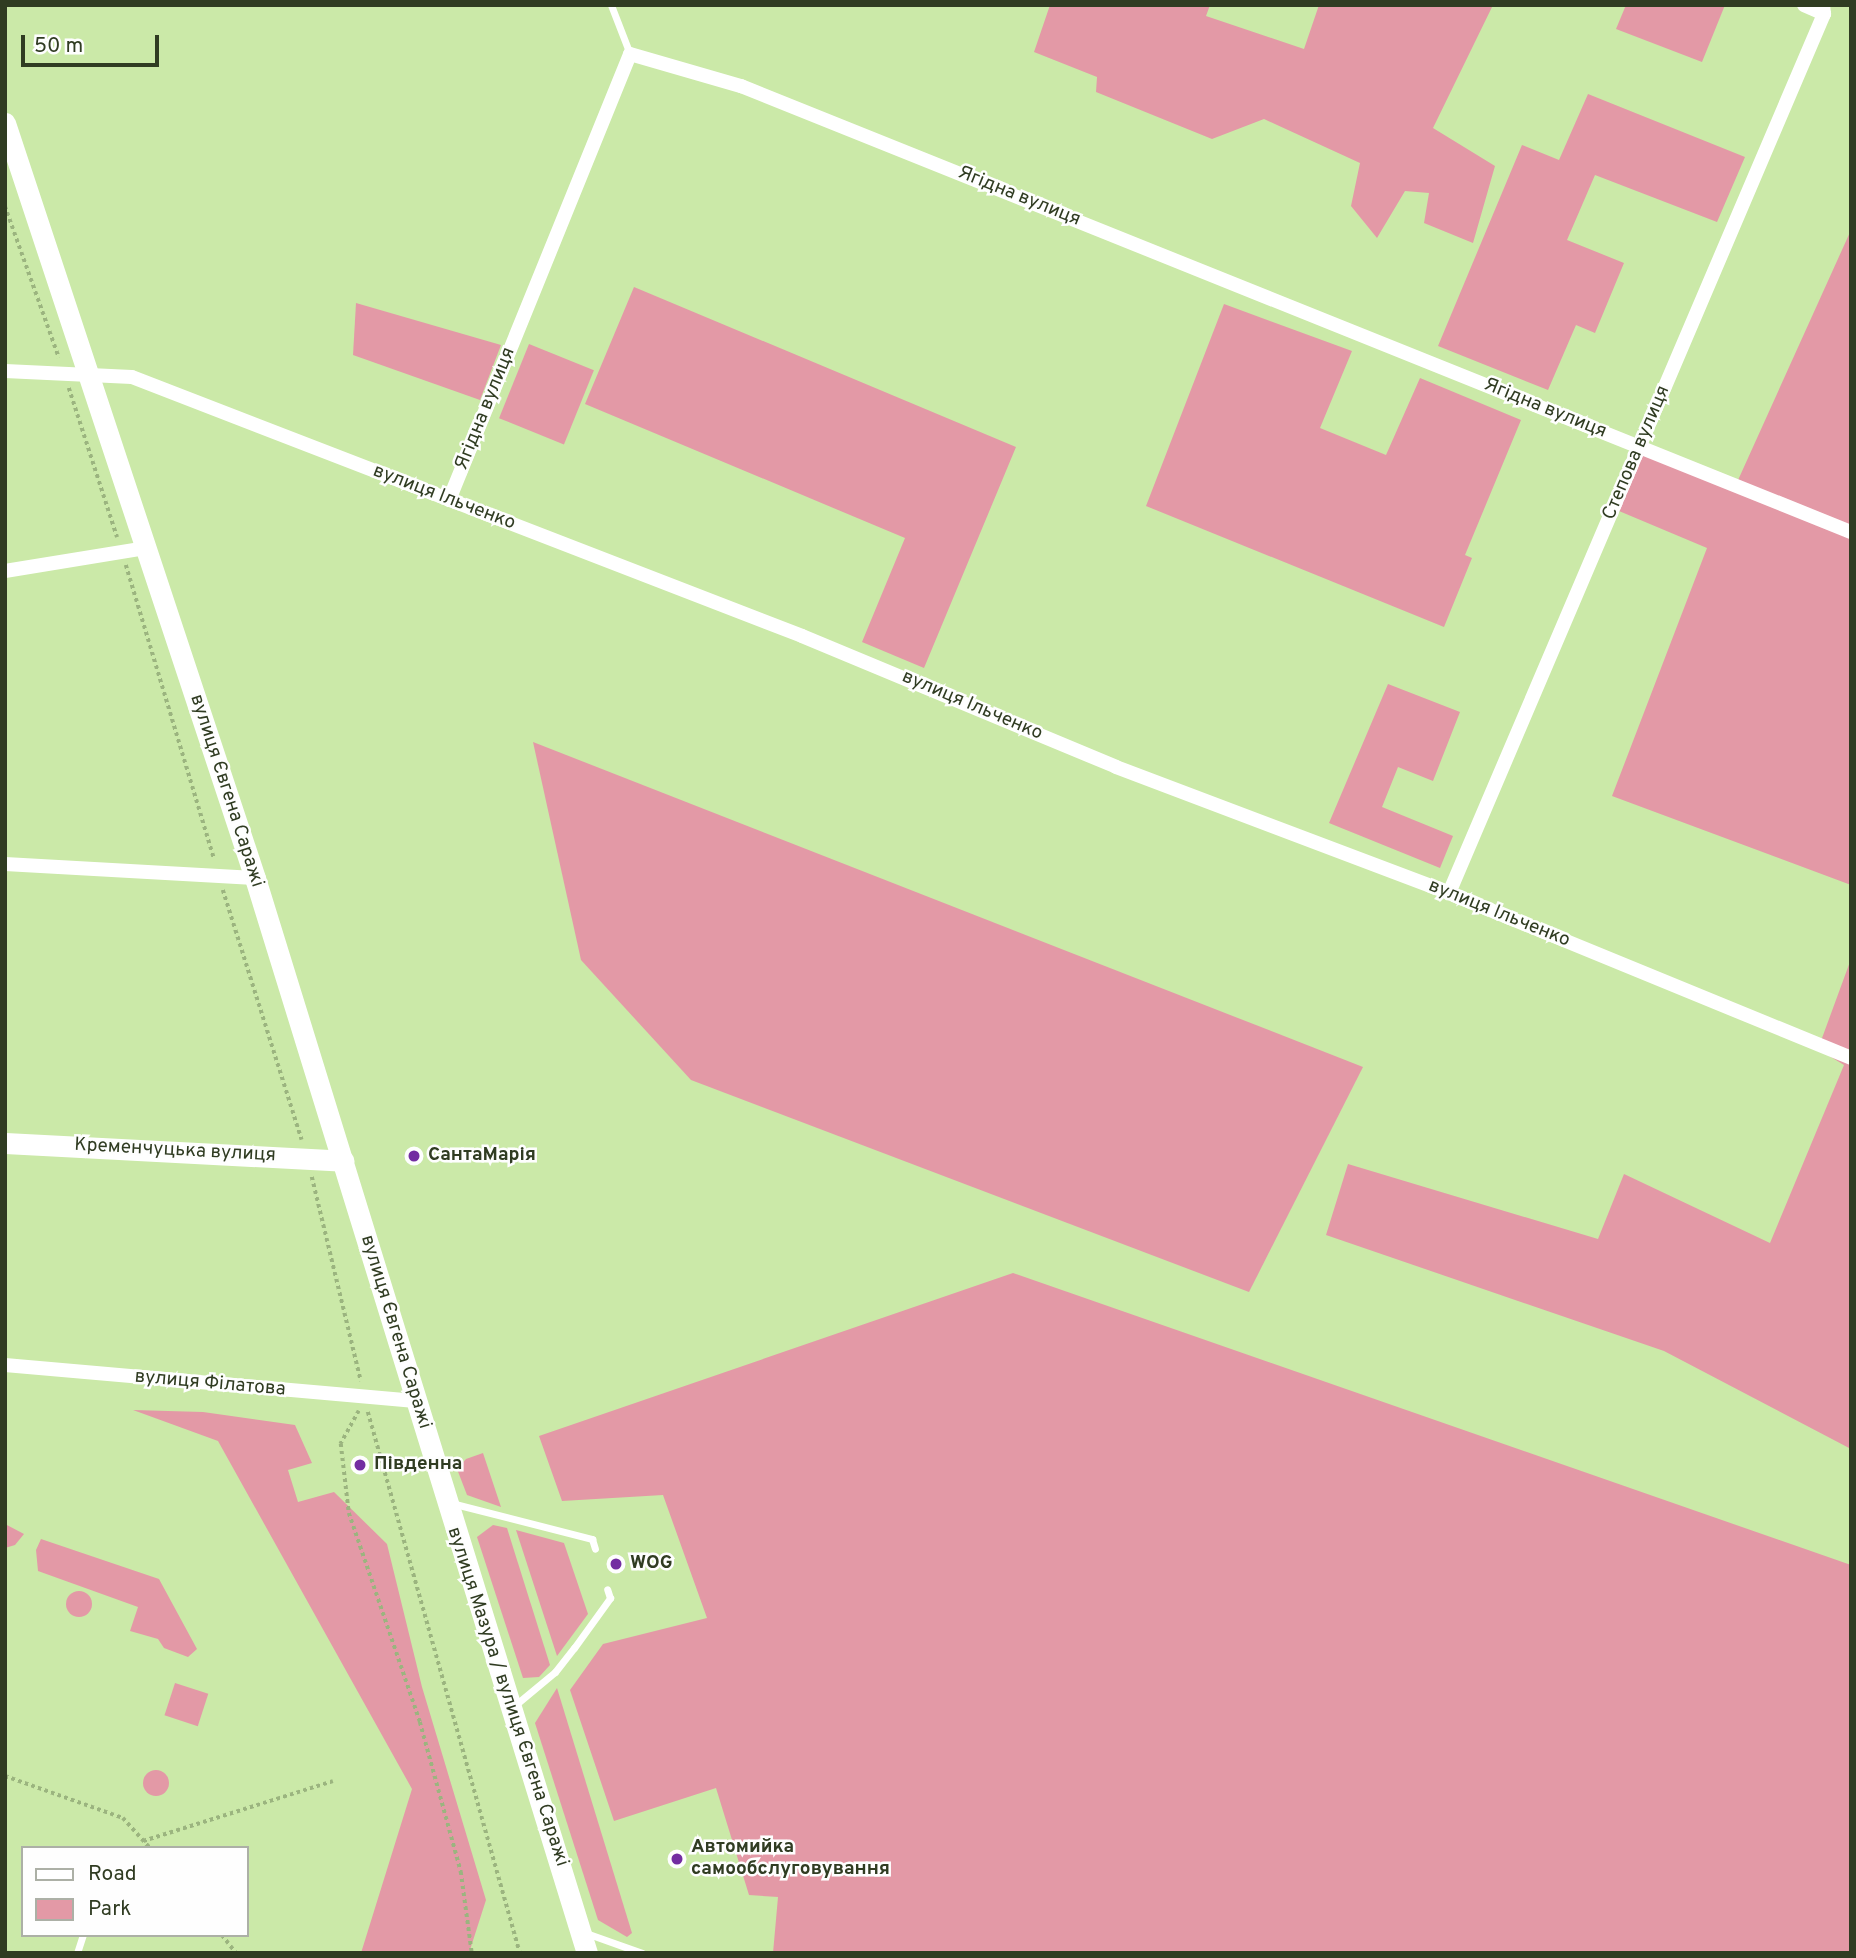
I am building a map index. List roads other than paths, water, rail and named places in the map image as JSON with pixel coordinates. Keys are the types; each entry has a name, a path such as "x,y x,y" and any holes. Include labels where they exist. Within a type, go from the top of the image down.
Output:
{"main road":[{"name":"вулиця Євгена Саражі","path":"5,122 255,878 344,1161 434,1464"},
{"name":"Кременчуцька вулиця","path":"5,1143 344,1161"},
{"name":"вулиця Мазура / вулиця Євгена Саражі","path":"434,1464 587,1953"}],"street":[{"path":"1804,5 1824,10"},
{"name":"Степова вулиця","path":"1449,892 1824,10"},
{"name":"Ягідна вулиця","path":"449,500 630,54 740,86 1851,532"},
{"name":"вулиця Ільченко","path":"5,371 132,377 802,636 1116,767 1449,892 1851,1058"},
{"path":"5,571 145,548"},
{"path":"5,864 255,878"},
{"name":"вулиця Філатова","path":"5,1365 365,1399 415,1401"}],"lane":[{"path":"611,5 630,54"},
{"path":"446,1502 592,1539 596,1549"},
{"path":"511,1708 555,1672 610,1598 607,1589"},
{"path":"581,1931 642,1953"}],"place":[{"name":"СантаМарія","path":"414,1156"},
{"name":"Південна","path":"360,1465"},
{"name":"WOG","path":"616,1564"},
{"name":"Автомийка самообслуговування","path":"677,1859"}]}
